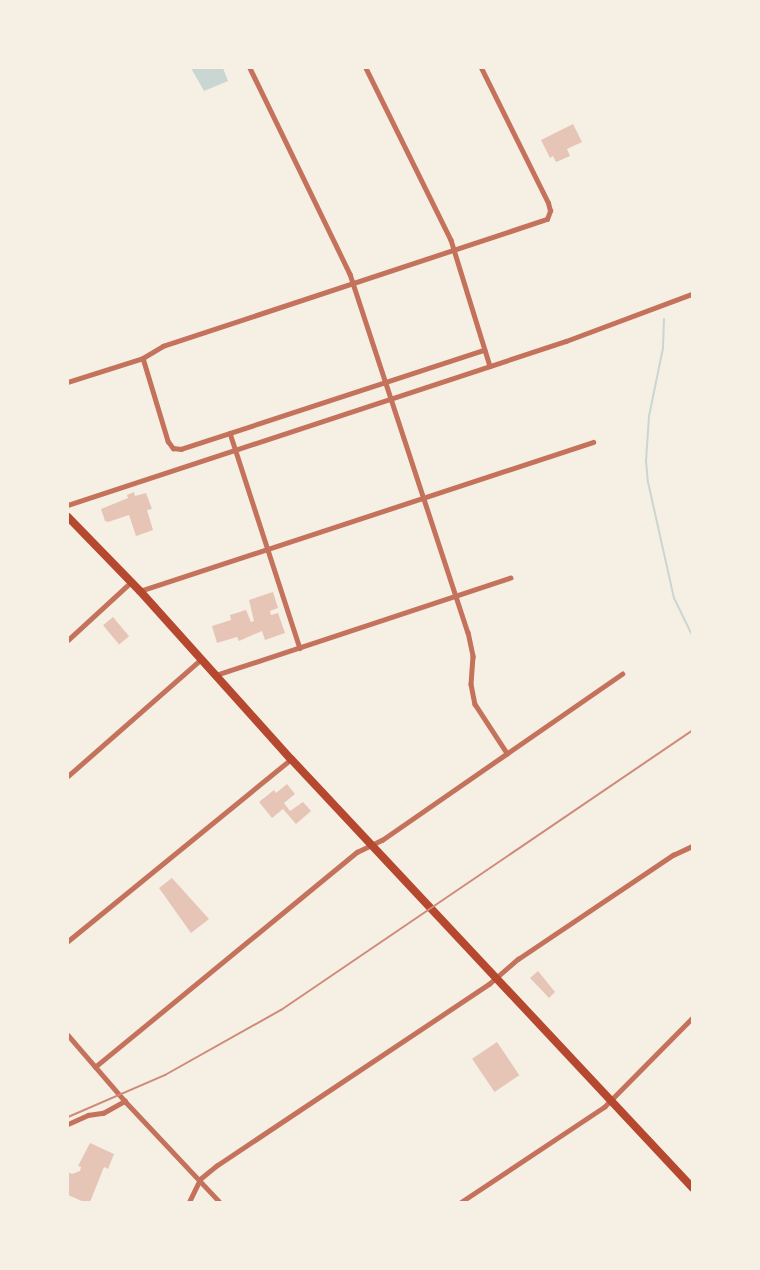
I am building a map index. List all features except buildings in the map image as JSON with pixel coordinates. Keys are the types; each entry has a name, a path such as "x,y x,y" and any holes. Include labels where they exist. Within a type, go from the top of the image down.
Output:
{"highway":[{"path":"68,517 140,591 291,759 693,1187"}],"street":[{"path":"250,68 353,284 457,596 473,656 471,684 474,704 507,753"},
{"path":"366,68 454,251 490,366"},
{"path":"68,382 143,358 163,346 542,222 550,215 548,203 481,68"},
{"path":"68,505 490,366 693,294"},
{"path":"143,358 148,382 170,445 181,449 484,350"},
{"path":"230,432 300,648"},
{"path":"140,591 593,442"},
{"path":"216,675 510,578"},
{"path":"68,640 131,582"},
{"path":"68,776 201,659"},
{"path":"95,1067 357,852 371,845 622,674"},
{"path":"68,941 291,759"},
{"path":"189,1203 200,1179 216,1166 496,977 518,959 693,846"},
{"path":"461,1203 604,1107 693,1018"},
{"path":"68,1035 125,1101 220,1203"},
{"path":"68,1124 88,1115 103,1113 125,1101"}],"shaded area":[{"path":"191,68 223,68 228,81 204,91"}],"waterway":[{"path":"664,319 663,348 649,416 646,461 648,482 674,598 692,635"}],"railway":[{"path":"68,1117 165,1075 281,1010 692,731"}]}
